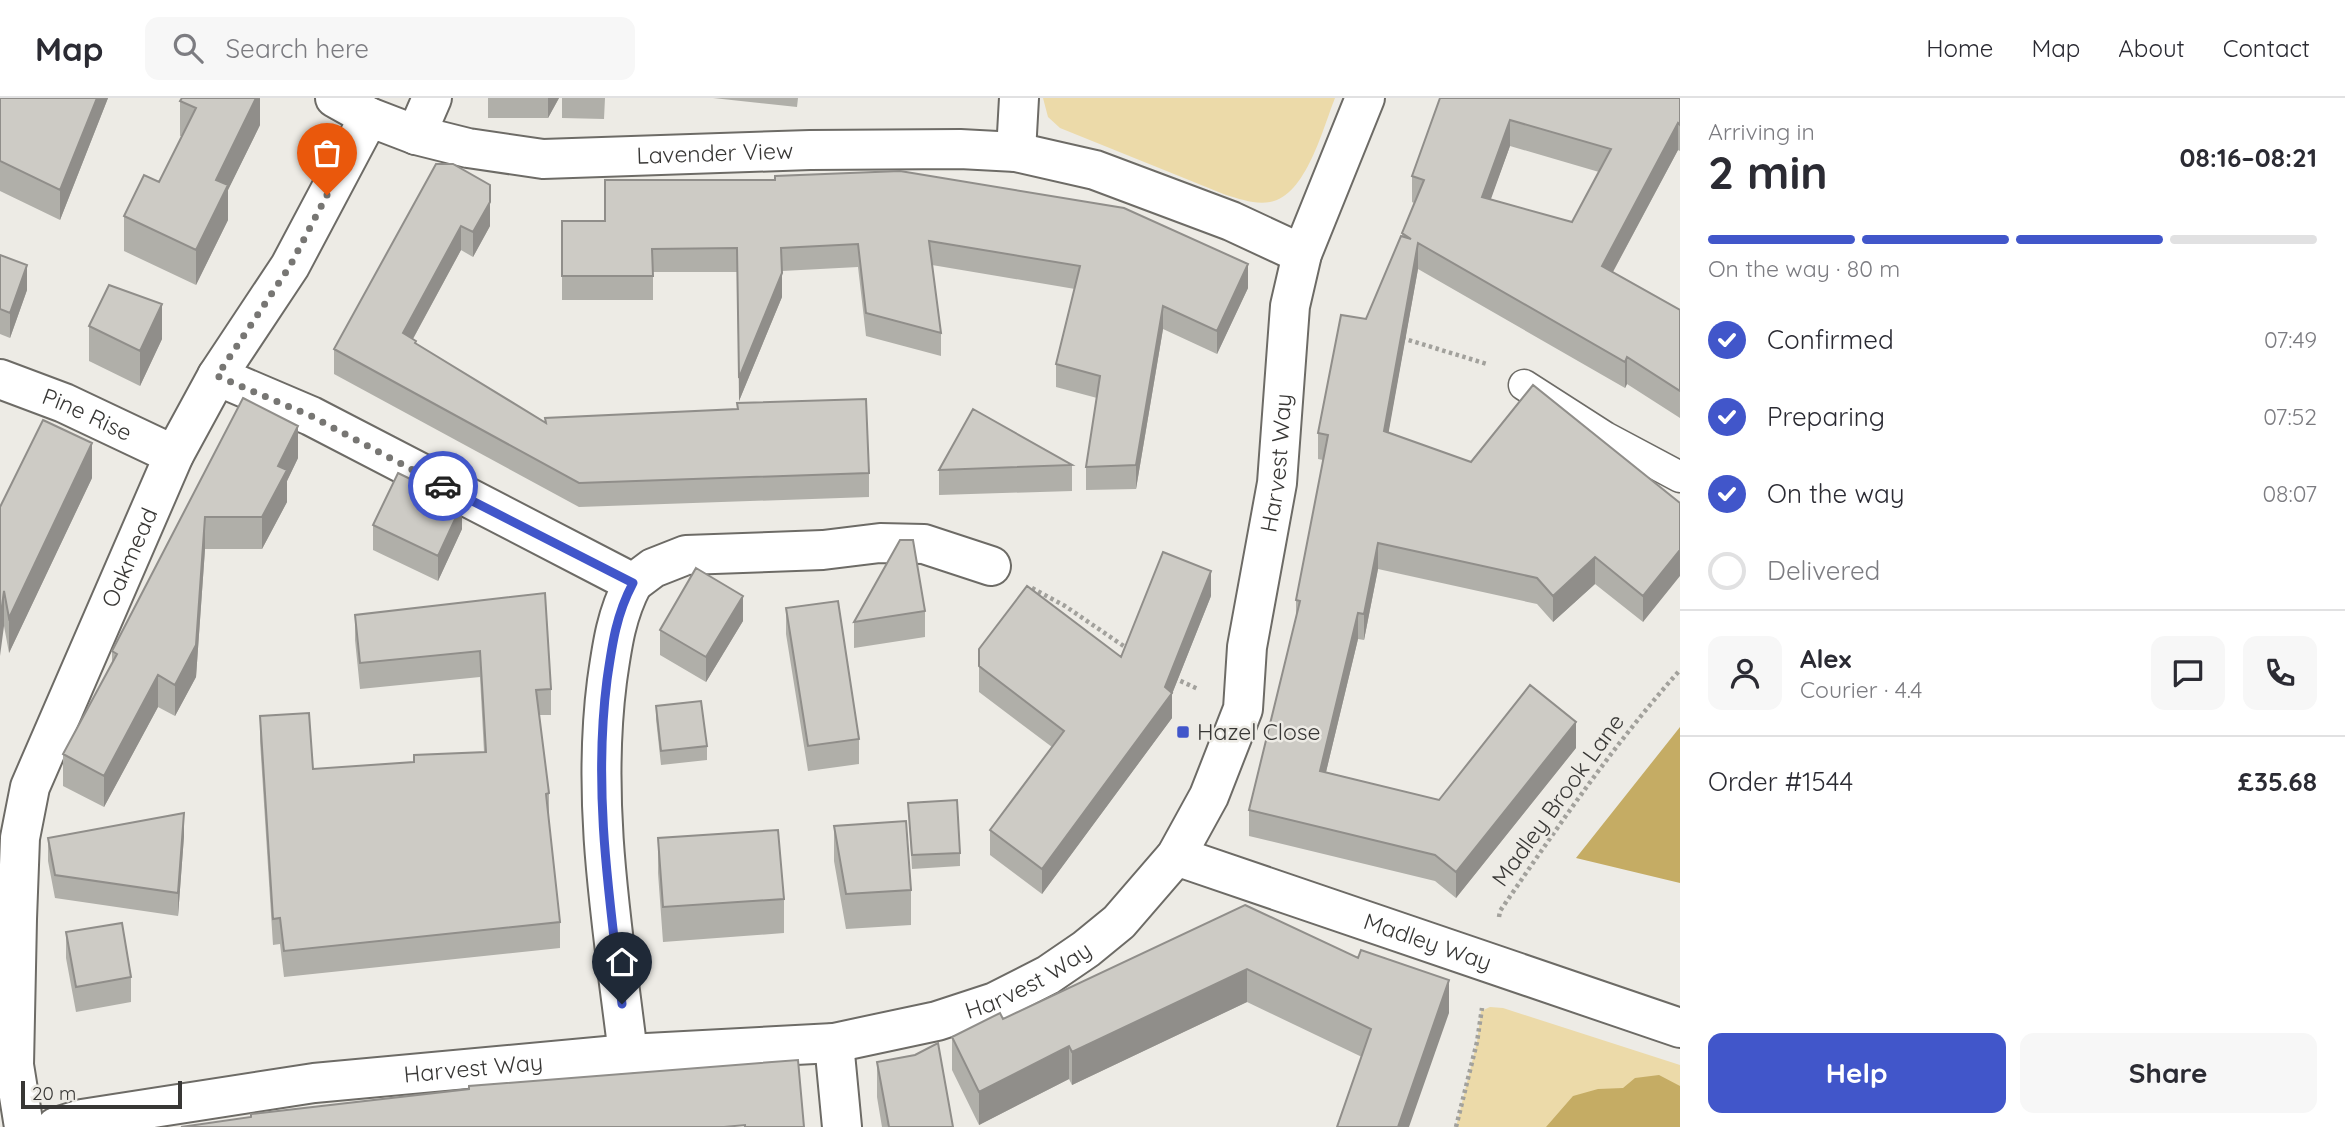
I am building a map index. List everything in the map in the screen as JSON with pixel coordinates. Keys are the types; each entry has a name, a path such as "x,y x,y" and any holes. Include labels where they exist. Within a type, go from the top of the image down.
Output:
{"street":[{"path":"335,98 369,117 416,135 432,98"},
{"path":"1016,152 1019,98"},
{"name":"Harvest Way","path":"57,1127 82,1119 314,1083 628,1054 834,1043 937,1021 995,1002 1048,975 1086,949 1119,922 1176,856 1209,796 1243,709 1247,647 1277,483 1290,306 1302,254 1365,98"},
{"name":"Oakmead","path":"24,1127 14,1065 19,838 15,783 174,455 217,376 290,266 369,117"},
{"name":"Lavender View","path":"416,135 468,148 543,159 810,150 960,149 1016,152 1094,170 1231,221 1302,254"},
{"path":"217,376 311,416 633,583"},
{"name":"Pine Rise","path":"0,379 65,404 174,455"},
{"path":"628,1054 607,880 600,762 614,631 622,603 633,583 653,568 686,555 823,550 880,543 924,544 991,566"},
{"name":"Madley Way","path":"1176,856 1680,1028"},
{"path":"834,1043 842,1127"}],"lane":[{"path":"1524,385 1605,437 1680,477"}],"path":[{"path":"1394,336 1485,363 1524,385"},
{"path":"991,566 1065,607 1133,652"},
{"name":"Madley Brook Lane","path":"1456,1127 1493,966 1500,911 1571,808 1651,703 1680,670"},
{"path":"1168,676 1243,709"}],"shaded area":[{"path":"1043,98 1335,98 1312,159 1294,187 1283,197 1259,203 1226,195 1060,128 1048,117"},
{"path":"1680,727 1680,883 1576,858"},
{"path":"1490,1007 1503,1008 1680,1065 1680,1127 1456,1127 1477,1042 1481,1011"},
{"path":"1659,1075 1680,1086 1680,1127 1546,1127 1573,1096 1598,1089 1623,1088 1635,1078"}],"building":[{"path":"0,98 97,98 60,190 0,161"},
{"path":"182,98 256,98 216,180 228,185 196,250 124,216 144,175 159,182 196,108 180,101"},
{"path":"1440,98 1680,98 1680,125 1678,123 1602,266 1680,310 1680,391 1627,357 1625,362 1418,243 1384,431 1471,462 1533,385 1680,503 1680,550 1643,596 1595,557 1553,596 1537,578 1378,543 1364,614 1358,613 1320,771 1439,800 1530,685 1576,722 1456,872 1435,855 1249,810 1300,601 1296,600 1328,435 1318,433 1341,315 1366,319 1401,236 1411,239 1402,233 1424,180 1412,176","holes":["1510,120 1611,149 1572,222 1482,197"]},
{"path":"436,164 453,164 490,185 490,202 473,232 461,226 403,333 416,341 415,343 546,423 545,418 738,409 737,403 866,399 869,473 579,483 334,349"},
{"path":"900,171 1124,208 1248,264 1217,331 1163,306 1136,465 1086,467 1100,376 1056,364 1080,266 929,241 941,333 866,313 858,244 781,248 782,273 739,378 737,248 652,249 653,276 562,276 562,221 605,221 605,180 775,180 775,176"},
{"path":"0,255 27,265 10,313 0,309"},
{"path":"109,285 162,304 140,351 89,326"},
{"path":"243,398 298,426 278,466 287,470 262,517 205,517 196,645 175,685 158,675 104,776 63,754 117,654 112,651"},
{"path":"973,409 1072,465 939,470"},
{"path":"43,420 92,443 9,618 4,591 0,621 0,507"},
{"path":"398,473 462,504 438,556 373,525"},
{"path":"900,540 913,540 925,611 854,622"},
{"path":"1163,552 1211,571 1165,687 1172,693 1042,869 990,830 1064,731 979,666 979,649 1027,586 1121,657"},
{"path":"696,568 743,596 706,657 660,630"},
{"path":"545,593 551,689 536,690 549,793 546,794 560,922 284,951 280,918 273,919 260,716 309,713 313,769 414,762 414,755 486,752 480,651 360,663 355,615"},
{"path":"838,601 859,739 808,746 786,608"},
{"path":"701,701 707,746 661,751 656,706"},
{"path":"957,800 960,853 912,855 908,803"},
{"path":"184,813 178,893 55,875 48,838"},
{"path":"906,821 911,890 846,894 834,826"},
{"path":"778,830 784,899 663,907 658,838"},
{"path":"1245,905 1358,958 1361,950 1449,980 1398,1127 1337,1127 1371,1029 1247,969 1072,1052 1069,1046 979,1092 952,1037 1000,1013 1003,1019"},
{"path":"122,923 131,977 76,987 66,932"},
{"path":"938,1043 953,1127 889,1127 877,1062 915,1055"},
{"path":"798,1060 804,1127 181,1127 251,1117 251,1114 469,1089 469,1086"}],"way so far":[{"path":"327,195 290,266 217,376 311,416 443,486"}],"place":[{"name":"Hazel Close","path":"1183,732"}],"route":[{"path":"443,486 633,583 622,603 614,631 600,762 607,880 622,1004"}]}
